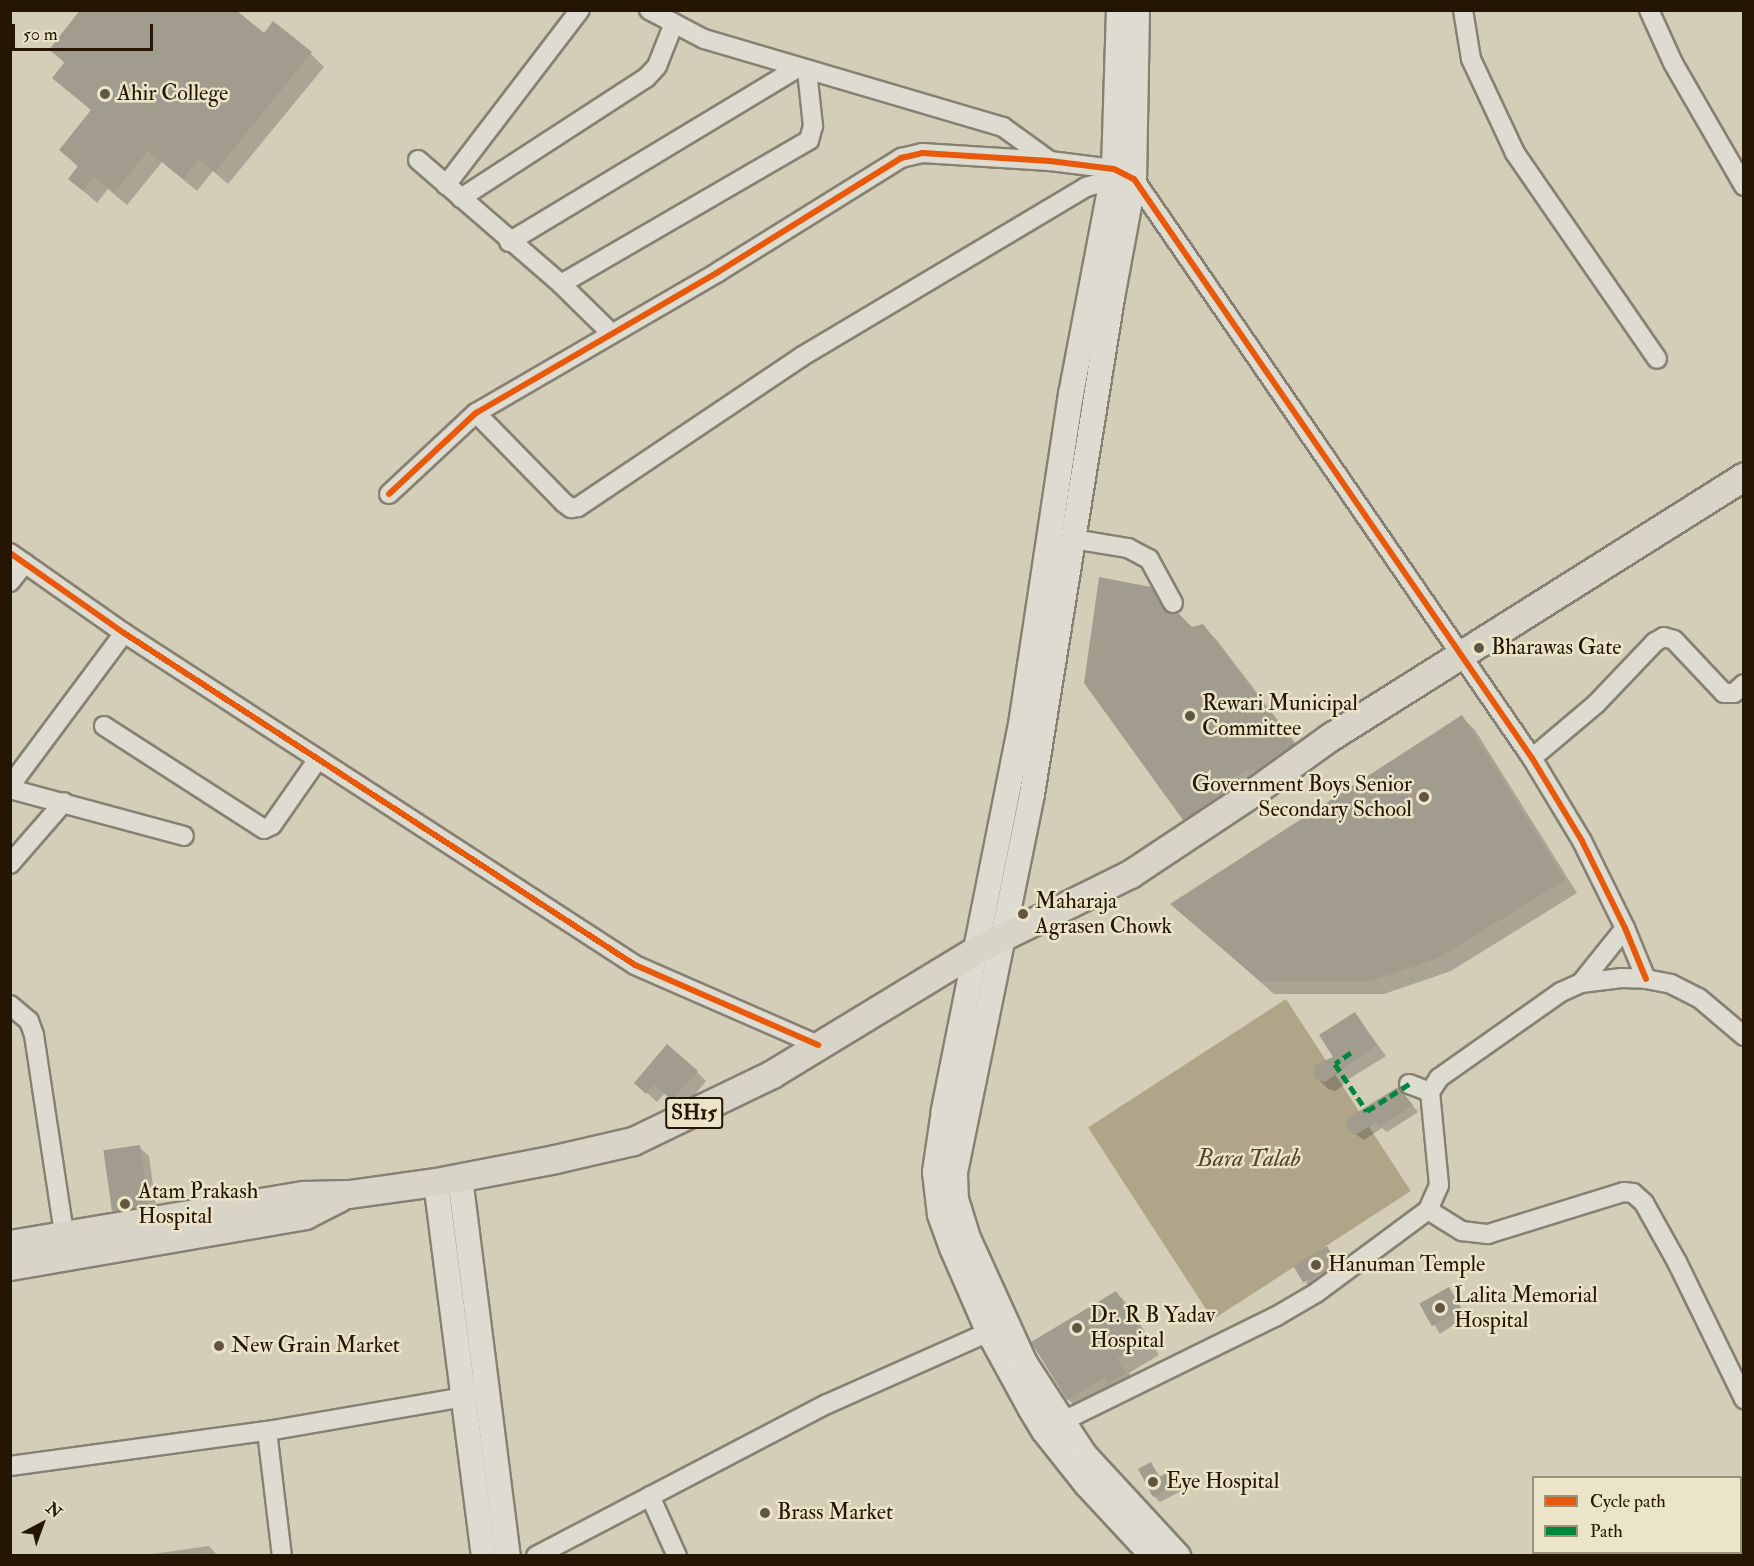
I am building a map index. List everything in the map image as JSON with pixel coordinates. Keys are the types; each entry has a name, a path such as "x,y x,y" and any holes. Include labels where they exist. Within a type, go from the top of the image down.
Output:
{"main road":[{"path":"1119,10 1123,181 1071,394 1022,719 935,1172 940,1215 997,1329 1086,1484 1152,1556"},
{"path":"997,1329 962,1222 956,1199 955,1174 1032,794 1073,540 1123,181 1137,10"},
{"path":"1003,937 1130,874 1252,793 1330,737 1461,652 1743,476"},
{"name":"SH15","path":"10,1266 67,1247 304,1195 349,1194 448,1180 633,1141 772,1074 976,950 1003,937"},
{"path":"448,1180 476,1395 484,1556"},
{"name":"SH15","path":"10,1244 67,1247"},
{"path":"476,1395 500,1477 508,1556"},
{"path":"1053,1426 1084,1454 1178,1556"}],"street":[{"path":"446,185 580,10"},
{"path":"649,10 704,39 1003,127 1050,161"},
{"path":"1463,10 1471,59 1515,153 1657,359"},
{"path":"1649,10 1673,63 1743,186"},
{"path":"460,198 646,78 657,66 674,23"},
{"path":"509,242 802,69"},
{"path":"561,284 809,140 813,126 802,69"},
{"path":"389,494 476,413 718,272 909,155 922,153 1050,161 1123,181 1461,652 1532,758 1582,842 1625,928 1646,979"},
{"path":"417,160 509,242 561,284 611,333"},
{"path":"476,413 564,502 572,508 578,507 801,357 1086,187 1123,181"},
{"path":"1073,540 1128,548 1149,559 1173,603"},
{"path":"10,582 18,558 124,633 635,965 818,1045"},
{"path":"124,633 10,788 184,836"},
{"path":"1532,758 1596,704 1655,642 1664,637 1674,640 1724,693 1734,693 1743,684"},
{"path":"104,726 264,829 272,825 318,759"},
{"path":"10,864 64,802"},
{"path":"1581,983 1625,928"},
{"path":"1053,1426 1275,1317 1308,1298 1428,1210 1439,1185 1430,1092 1439,1078 1561,992 1581,983 1622,978 1646,979 1671,984 1699,998 1743,1036"},
{"path":"10,1005 29,1021 34,1035 67,1247"},
{"path":"1409,1084 1430,1092"},
{"path":"1428,1210 1462,1231 1476,1235 1488,1234 1624,1192 1633,1193 1644,1203 1677,1262 1743,1398"},
{"path":"536,1556 827,1404 997,1329"},
{"path":"10,1466 267,1431 476,1395"},
{"path":"267,1431 282,1556"},
{"path":"650,1496 677,1556"}],"water":[{"name":"Bara Talab","path":"1286,999 1411,1191 1213,1320 1088,1128"}],"building":[{"name":"Ahir College","path":"80,10 236,10 264,33 273,21 312,52 215,172 199,159 183,179 148,151 114,193 94,177 83,191 68,179 78,166 59,150 91,110 52,78 65,62 49,50"},
{"name":"Rewari Municipal Committee","path":"1099,577 1151,587 1167,612 1178,613 1192,627 1203,624 1294,744 1255,771 1253,768 1222,782 1227,791 1183,820 1084,683"},
{"name":"Government Boys Senior Secondary School","path":"1462,715 1565,880 1438,958 1370,981 1260,981 1170,904"},
{"path":"1355,1012 1377,1045 1325,1082 1317,1080 1313,1074 1315,1065 1333,1057 1319,1035"},
{"path":"667,1044 698,1071 672,1100 654,1085 646,1094 634,1083"},
{"path":"1398,1087 1413,1105 1380,1127 1376,1122 1357,1134 1350,1132 1346,1126 1348,1118"},
{"path":"140,1145 148,1205 112,1211 103,1150"},
{"name":"Hanuman Temple","path":"1327,1246 1337,1263 1303,1283 1293,1266"},
{"path":"1449,1287 1462,1310 1432,1326 1419,1303"},
{"path":"1116,1291 1147,1341 1117,1359 1126,1373 1108,1384 1104,1378 1067,1400 1031,1342"},
{"path":"1151,1462 1159,1477 1175,1469 1182,1482 1153,1497 1138,1469"}],"marked path":[{"path":"1351,1053 1335,1064 1367,1111 1409,1084"}],"cycle path":[{"path":"389,494 476,413 718,272 901,158 922,153 1050,161 1114,169 1134,179 1532,758 1582,841 1625,928 1646,979"},
{"path":"10,553 124,633 635,965 818,1045"}],"place":[{"name":"Ahir College","path":"105,94"},
{"name":"Bharawas Gate","path":"1479,648"},
{"name":"Rewari Municipal Committee","path":"1190,716"},
{"name":"Government Boys Senior Secondary School","path":"1424,797"},
{"name":"Maharaja Agrasen Chowk","path":"1023,914"},
{"name":"Atam Prakash Hospital","path":"125,1204"},
{"name":"Hanuman Temple","path":"1316,1265"},
{"name":"Lalita Memorial Hospital","path":"1440,1308"},
{"name":"Dr. R B Yadav Hospital","path":"1077,1328"},
{"name":"New Grain Market","path":"219,1346"},
{"name":"Eye Hospital","path":"1153,1482"},
{"name":"Brass Market","path":"765,1513"}]}
